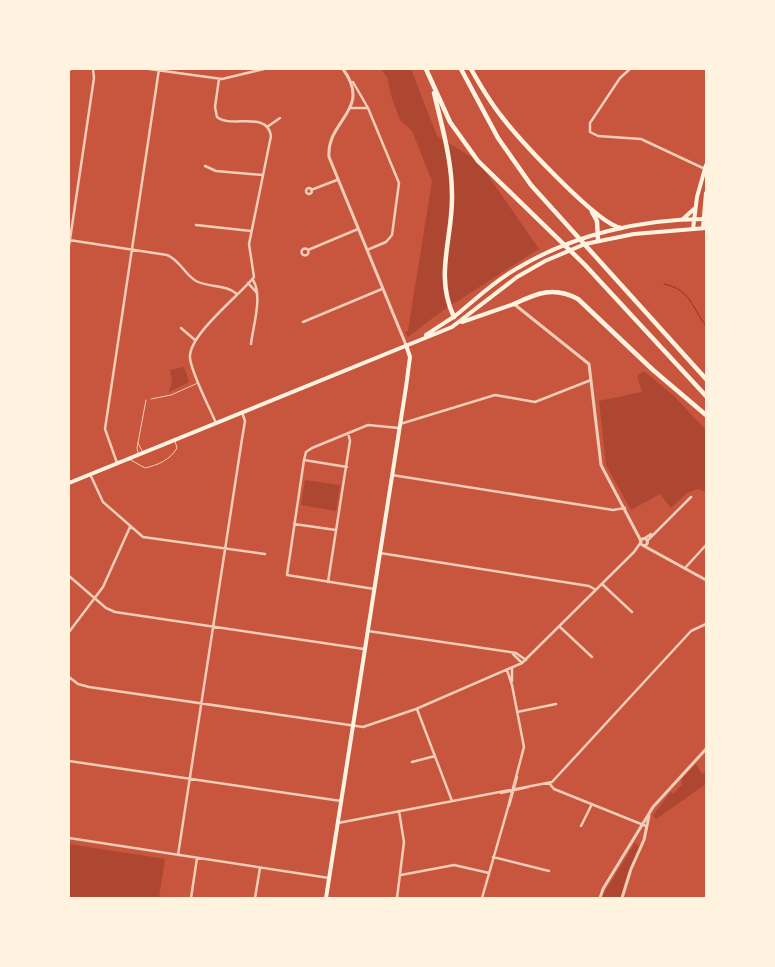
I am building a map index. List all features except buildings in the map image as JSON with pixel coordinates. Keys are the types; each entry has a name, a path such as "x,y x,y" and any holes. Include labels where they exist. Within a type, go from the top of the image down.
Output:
{"highway":[{"path":"426,69 448,152 452,196 443,277 446,296 454,317"},
{"path":"461,69 490,126 531,185 706,380"},
{"path":"471,69 501,116 592,210 611,225 621,228"},
{"path":"430,80 450,122 478,160 585,265 706,396"},
{"path":"592,210 598,221 598,241"},
{"path":"514,304 536,293 553,290 578,299 653,370 706,415"}],"main road":[{"path":"694,229 695,207 706,168"},
{"path":"460,323 517,277 558,256 598,241 634,234 704,228 706,193"},
{"path":"681,220 690,214 695,207"},
{"path":"420,339 454,317 514,269 553,250 592,235 621,228 681,220 705,219"},
{"path":"69,483 420,339 514,304"},
{"path":"454,317 460,323"},
{"path":"326,898 410,357 406,345"}],"street":[{"path":"69,246 94,78 93,69"},
{"path":"149,69 219,79 264,69"},
{"path":"343,69 368,108 397,176 399,187 390,237 386,242 366,250"},
{"path":"621,69 625,73"},
{"path":"630,69 625,73 590,123 590,132 598,136 641,139 706,168"},
{"path":"117,463 105,430 159,70"},
{"path":"216,423 190,360 190,350 195,340 254,276 249,252 270,139 267,127 260,123 219,118 215,110 219,79"},
{"path":"353,82 353,99 329,146 329,157 406,345"},
{"path":"350,108 368,108"},
{"path":"267,127 280,118"},
{"path":"205,166 216,170 263,175"},
{"path":"312,190 337,180"},
{"path":"196,225 252,232"},
{"path":"308,250 358,229"},
{"path":"69,240 167,255 178,261 188,275 197,281 229,288 238,294"},
{"path":"251,344 257,293 252,279"},
{"path":"248,283 257,293"},
{"path":"303,322 382,289"},
{"path":"514,304 590,366 601,465 644,542 655,552 706,580"},
{"path":"181,328 195,340"},
{"path":"374,589 286,575 304,460 310,449 371,424 400,426 495,395 536,402 592,379"},
{"path":"178,855 244,423 242,412"},
{"path":"328,582 347,467 350,441 348,432"},
{"path":"304,460 347,467"},
{"path":"90,474 103,502 143,537 152,540 265,554"},
{"path":"392,476 613,510 625,508"},
{"path":"69,677 78,684 89,687 363,727 416,709 522,663 691,497"},
{"path":"294,524 336,530"},
{"path":"69,632 106,581 130,527"},
{"path":"685,568 706,545"},
{"path":"380,553 589,586 596,590"},
{"path":"69,576 95,598 116,612 365,650"},
{"path":"602,584 632,612"},
{"path":"338,823 549,783 557,778 691,632 706,624"},
{"path":"560,627 592,657"},
{"path":"368,631 518,654 526,660"},
{"path":"512,653 522,663"},
{"path":"512,668 512,685"},
{"path":"482,898 524,747 512,685 507,670"},
{"path":"517,712 556,704"},
{"path":"416,709 452,801"},
{"path":"600,898 650,811 706,749"},
{"path":"412,762 435,756"},
{"path":"69,761 341,801"},
{"path":"549,783 554,789 646,826"},
{"path":"581,826 592,804"},
{"path":"397,898 404,842 399,811"},
{"path":"622,898 631,869 644,840 650,811"},
{"path":"69,838 329,878"},
{"path":"493,857 549,871"},
{"path":"191,898 197,858"},
{"path":"401,875 454,865 489,873"},
{"path":"255,898 260,867"}],"lane":[{"path":"151,399 171,395 199,383"},
{"path":"138,455 138,442 146,400"},
{"path":"129,459 145,468 166,460 170,458 177,448 174,440"},
{"path":"138,442 144,453"}],"shaded area":[{"path":"381,69 411,69 437,136 478,161 539,249 442,311 408,337 405,332 408,331 432,181 412,131 400,120 392,99 387,77"},
{"path":"184,367 189,382 169,392 172,382 170,370"},
{"path":"644,371 674,396 706,430 706,492 698,489 687,493 671,508 660,494 631,510 606,465 599,401 642,392 637,376"},
{"path":"305,480 340,485 336,511 301,505"},
{"path":"696,764 702,774 706,772 706,784 656,819 653,815 671,792 673,794 682,785 681,780"},
{"path":"635,843 639,847 627,875 621,898 601,898"},
{"path":"69,844 165,859 159,898 69,898"}],"waterway":[{"path":"664,284 680,290 690,300 706,326"}]}
